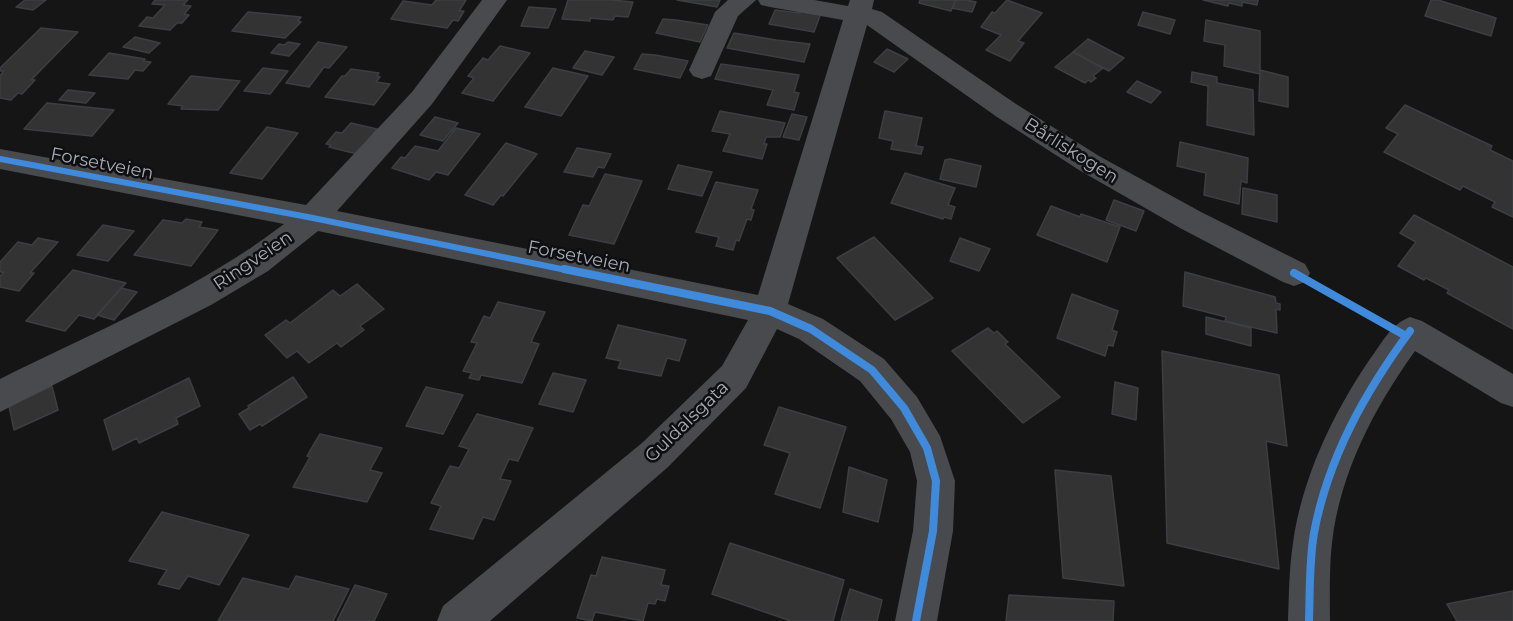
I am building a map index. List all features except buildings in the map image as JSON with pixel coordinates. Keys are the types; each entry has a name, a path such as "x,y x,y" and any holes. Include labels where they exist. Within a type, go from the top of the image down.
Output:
{"street":[{"name":"Ringveien","path":"0,396 199,296 257,262 313,218 422,98 495,0"},
{"path":"702,70 727,12 744,0"},
{"path":"770,0 859,9"},
{"name":"Bårliskogen","path":"859,9 1019,119 1088,162 1167,208 1294,273"},
{"name":"Guldalsgata","path":"458,621 655,455 734,377 770,311 859,9"},
{"name":"Forsetveien","path":"0,159 313,218 770,311 811,329 872,370 904,408 927,447 936,481 933,531 916,621"},
{"path":"1309,621 1314,536 1331,471 1379,375 1392,353 1410,331 1513,392"}],"cycle path":[{"path":"0,159 313,218 770,311 811,329 872,370 904,408 927,448 936,481 933,531 916,621"},
{"path":"1294,273 1406,336"},
{"path":"1309,621 1312,544 1328,479 1338,452 1363,401 1393,353 1410,331"}]}
